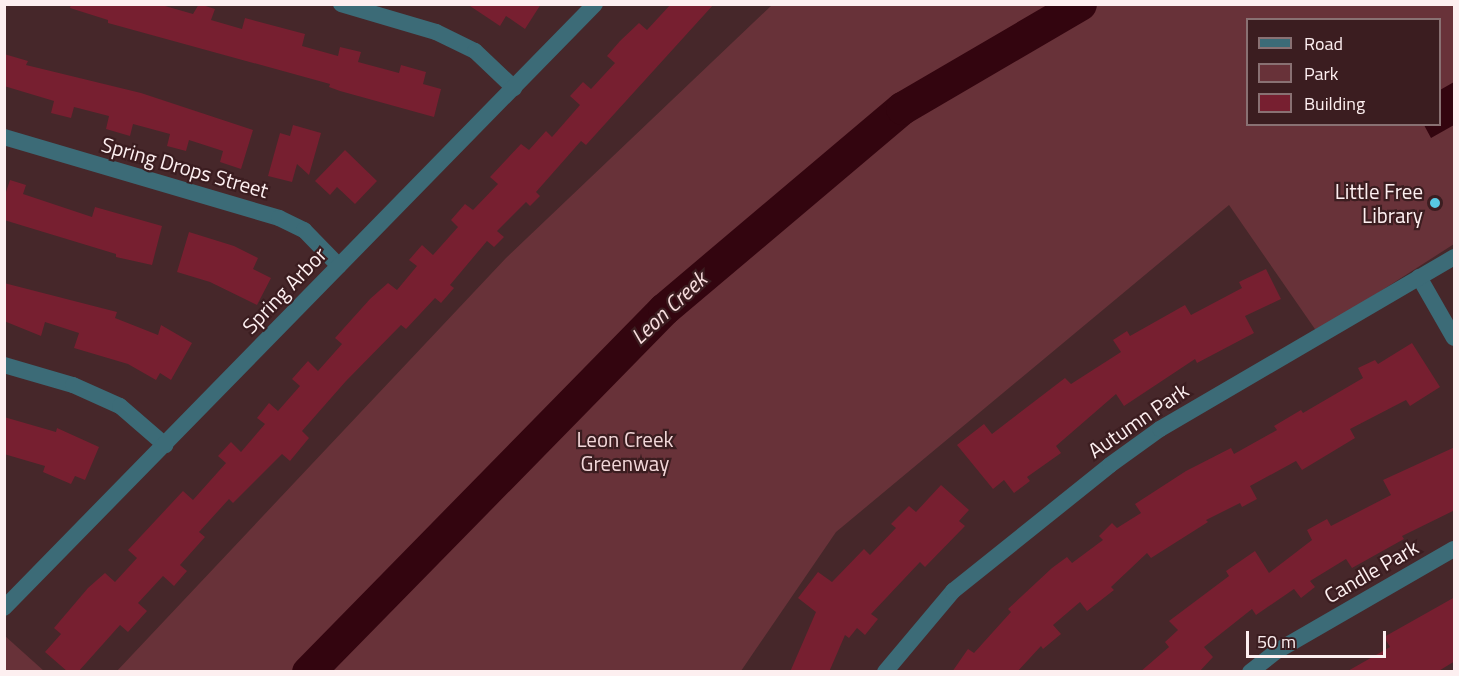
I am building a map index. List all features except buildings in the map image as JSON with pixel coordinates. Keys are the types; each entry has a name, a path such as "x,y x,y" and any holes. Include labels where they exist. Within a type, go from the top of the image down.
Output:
{"street":[{"path":"341,4 436,32 465,46 489,61 514,88"},
{"name":"Spring Arbor","path":"4,608 595,4"},
{"name":"Spring Drops Street","path":"4,137 279,218 304,230 339,266"},
{"name":"Autumn Park","path":"885,672 953,591 1110,465 1160,429 1455,257"},
{"path":"1419,277 1455,338"},
{"path":"4,365 73,385 120,406 165,445"},
{"name":"Candle Park","path":"1250,672 1277,651 1455,549"}],"green space":[{"name":"Leon Creek Greenway","path":"772,5 1454,5 1454,244 1317,332 1229,205 836,532 741,671 116,672 506,258"},
{"path":"5,636 44,671 5,671"}],"shaded area":[{"path":"1454,82 1454,125 1431,138 1425,126 1441,126 1441,89"}],"waterway":[{"name":"Leon Creek","path":"308,672 664,309 902,108 1080,4"}],"place":[{"name":"Little Free Library","path":"1435,203"}]}
